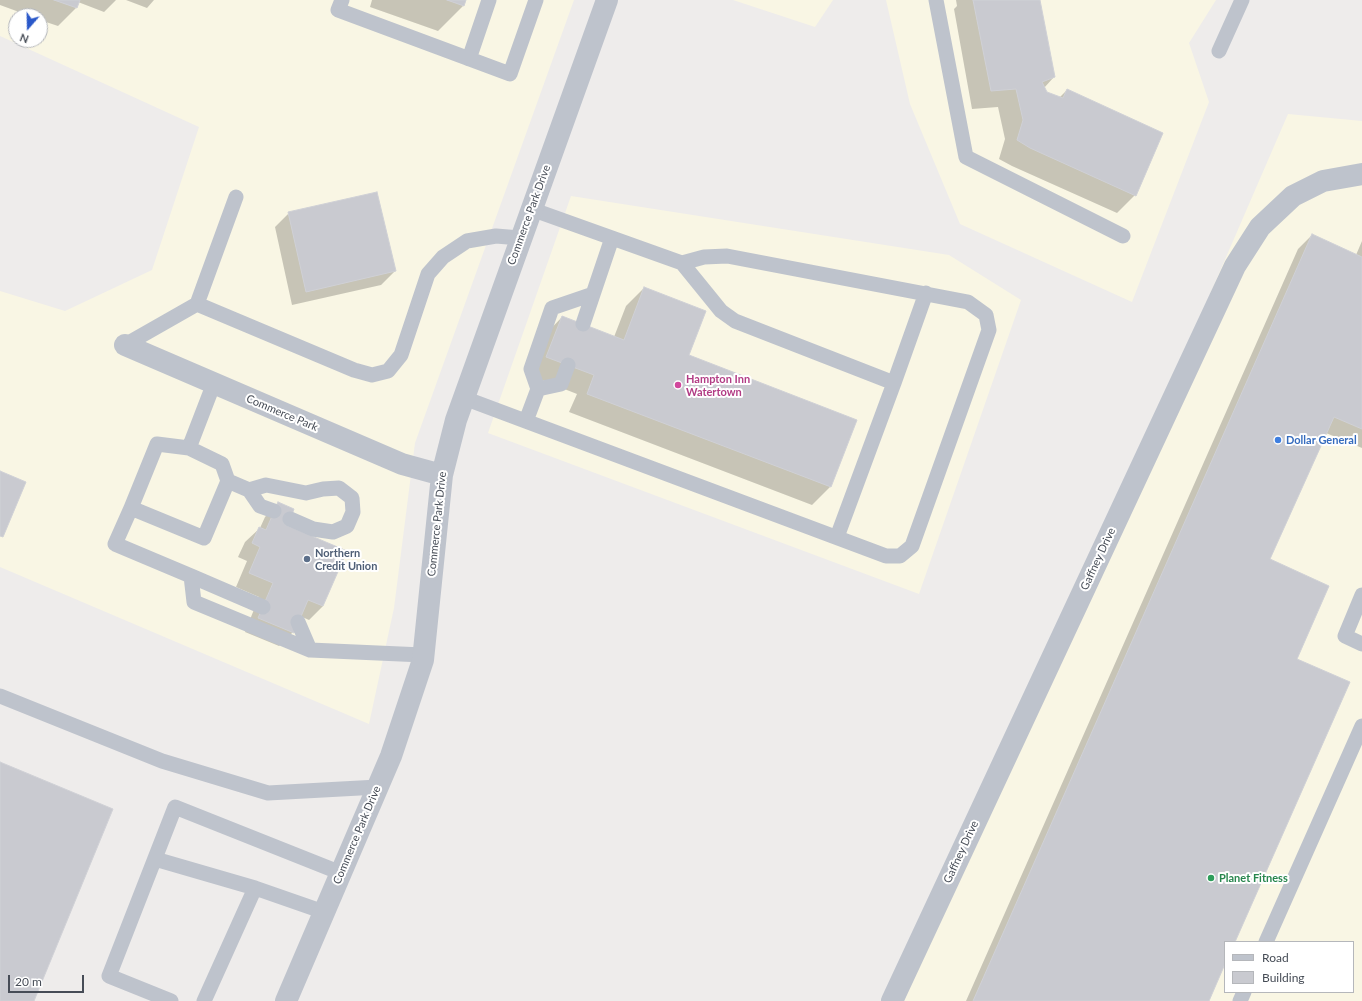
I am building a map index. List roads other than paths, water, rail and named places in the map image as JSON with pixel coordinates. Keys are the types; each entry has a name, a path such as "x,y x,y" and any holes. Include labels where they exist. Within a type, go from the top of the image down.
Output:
{"street":[{"name":"Commerce Park Drive","path":"286,1001 391,756 424,655 442,474 464,398 520,238 607,0"},
{"name":"Gaffney Drive","path":"892,1001 1235,266 1260,227 1293,196 1324,180 1362,174"},
{"name":"Commerce Park","path":"125,345 402,464 442,474"}],"lane":[{"path":"342,0 338,10 510,74 536,0"},
{"path":"468,59 489,0"},
{"path":"936,0 966,157 1123,236"},
{"path":"1219,51 1242,0"},
{"path":"125,345 197,304 236,197"},
{"path":"531,209 682,263 720,311 735,321 894,383"},
{"path":"197,304 354,370 372,375 388,371 401,355 428,274 443,257 467,241 496,236 520,238"},
{"path":"583,324 612,238"},
{"path":"464,398 886,556 900,556 912,546 989,330 986,315 968,302 727,256 704,257 682,263"},
{"path":"837,537 926,293"},
{"path":"526,421 538,389 531,370 552,308 593,294"},
{"path":"538,389 561,384 568,366"},
{"path":"189,448 214,383"},
{"path":"131,508 204,538 228,481 222,464 189,448 157,444 115,544 263,607"},
{"path":"228,481 250,490 260,506 274,512"},
{"path":"250,490 266,485 288,491 306,493 323,489 339,488 352,498 353,512 347,526 333,532 313,529 290,519"},
{"path":"191,576 194,602 310,650 424,655"},
{"path":"1362,595 1345,636 1362,644"},
{"path":"298,622 310,650"},
{"path":"0,696 162,761 268,793 378,787"},
{"path":"1266,941 1362,726"},
{"path":"171,1001 109,976 176,807 341,873"},
{"path":"155,859 255,888 324,912"},
{"path":"204,1001 255,888"}],"place":[{"name":"Hampton Inn Watertown","path":"678,385"},
{"name":"Dollar General","path":"1278,440"},
{"name":"Northern Credit Union","path":"307,559"},
{"name":"Planet Fitness","path":"1211,878"}]}
